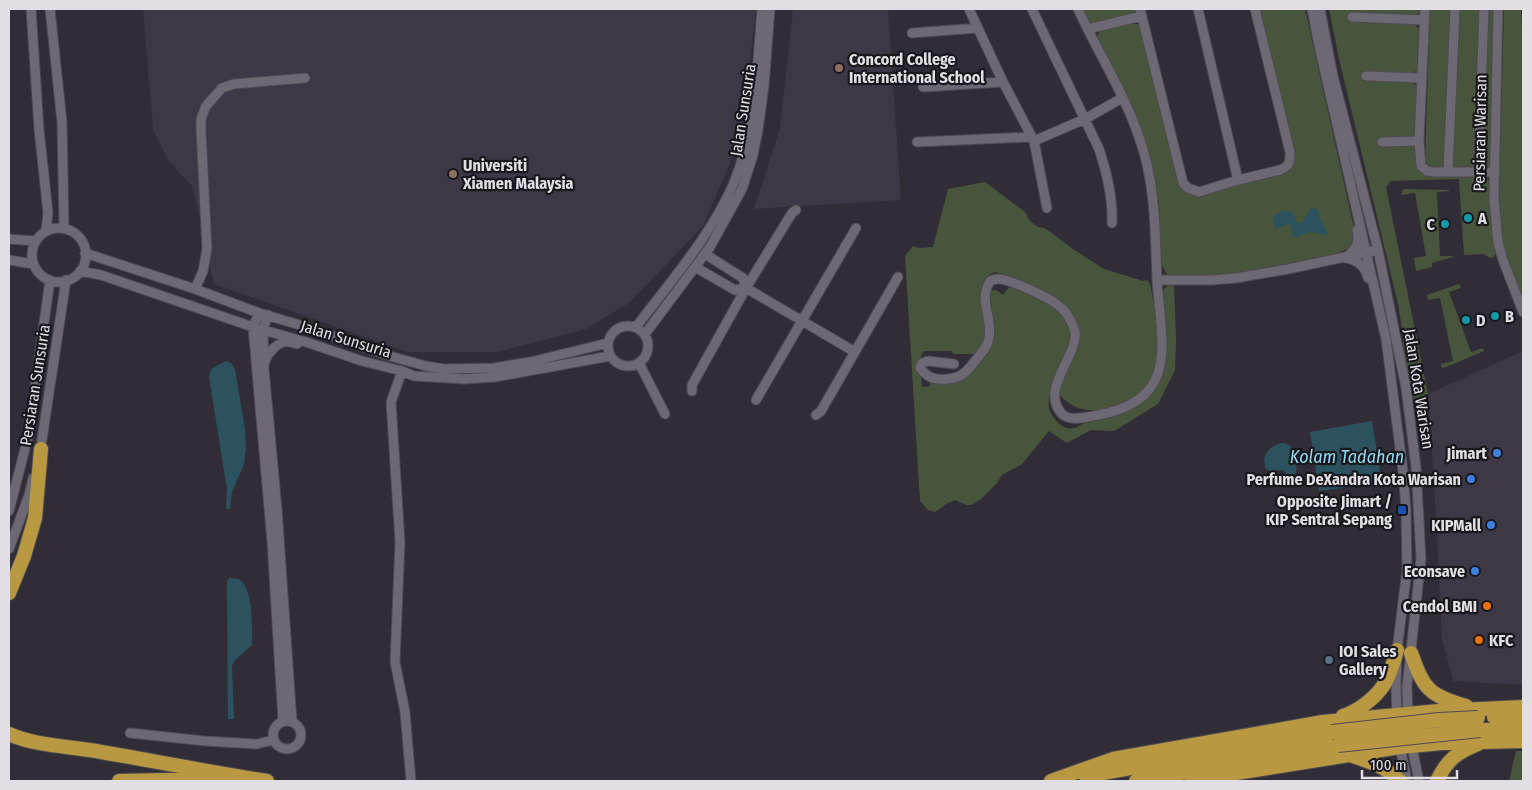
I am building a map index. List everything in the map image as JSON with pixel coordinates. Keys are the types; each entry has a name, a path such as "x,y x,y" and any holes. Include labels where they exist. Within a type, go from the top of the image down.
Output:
{"highway":[{"path":"9,593 26,549 35,518 41,450"},
{"path":"1055,781 1331,733 1346,716 1360,709 1384,686 1391,668 1404,651 1422,681 1434,693 1478,719 1523,707"},
{"path":"1439,711 1427,720 1427,729 1429,738 1442,743"},
{"path":"1136,781 1331,733 1361,718 1439,711 1523,729"},
{"path":"1052,781 1113,759 1331,733 1478,719 1523,717"},
{"path":"1361,718 1378,724 1380,734 1380,743 1376,748 1366,752"},
{"path":"9,734 21,739 48,744 260,780"},
{"path":"1437,781 1443,769 1454,755 1477,744 1491,741"},
{"path":"1192,781 1406,746 1523,741"},
{"path":"1350,755 1371,761 1389,770 1400,781"},
{"path":"118,781 260,780"}],"street":[{"path":"31,9 48,213 46,231"},
{"path":"50,9 62,122 64,228"},
{"name":"Jalan Sunsuria","path":"636,327 704,237 733,185 748,134 754,95 762,9"},
{"name":"Jalan Sunsuria","path":"645,334 710,247 742,188 753,156 764,86 770,9"},
{"path":"969,9 1032,139 1047,208"},
{"path":"1032,9 1099,149 1106,171 1112,205 1112,223"},
{"path":"954,364 928,361 922,363 920,368 926,376 934,380 960,377 967,371 986,346 989,338 990,322 984,298 985,289 990,281 996,279 1010,281 1060,306 1072,324 1075,332 1074,340 1060,374 1054,398 1057,408 1063,415 1072,418 1088,417 1118,411 1144,396 1160,368 1162,335 1157,280 1154,204 1141,141 1078,9"},
{"path":"1198,9 1238,180"},
{"path":"1088,29 1141,12 1183,183 1193,191 1199,192 1286,168 1290,161 1290,152 1255,9"},
{"name":"Jalan Kota Warisan","path":"1312,9 1386,339 1403,470 1407,570 1402,714"},
{"name":"Jalan Kota Warisan","path":"1320,9 1333,76 1378,250 1406,388 1416,467 1420,560 1404,651 1407,686 1402,714"},
{"path":"1425,9 1419,141 1421,166 1427,171 1494,172"},
{"path":"1448,172 1455,9"},
{"path":"1478,172 1484,9"},
{"name":"Persiaran Warisan","path":"1498,9 1494,199 1498,243 1523,312"},
{"path":"1352,17 1424,20"},
{"path":"912,33 978,28"},
{"path":"1366,76 1422,78"},
{"path":"195,290 203,271 207,250 201,130 201,119 206,106 222,88 234,84 305,78"},
{"path":"923,88 1003,82"},
{"path":"916,142 1032,139 1084,118 1122,98"},
{"path":"1382,142 1419,141"},
{"path":"1346,258 1357,245 1359,239 1354,212 1355,199"},
{"path":"692,390 692,385 746,288 792,213 796,210"},
{"path":"52,228 64,228 79,237 85,253 83,265 76,275 66,280 50,280 43,276 33,264 33,248 36,241 46,231 52,228"},
{"path":"756,400 856,228"},
{"path":"9,239 36,241"},
{"path":"1157,280 1236,278 1346,258 1378,250"},
{"name":"Jalan Sunsuria","path":"85,253 399,359 426,366 444,369 494,368 530,362 608,343"},
{"path":"705,254 744,278 746,288"},
{"path":"1346,258 1360,263 1366,272 1379,322 1386,339"},
{"path":"9,260 33,264"},
{"path":"696,267 735,290 746,288 855,352"},
{"name":"Jalan Sunsuria","path":"80,271 101,275 253,327 306,342 362,362 402,371 414,376 464,379 495,377 610,356"},
{"path":"816,415 821,411 898,277"},
{"name":"Persiaran Sunsuria","path":"9,512 28,437 50,280"},
{"name":"Persiaran Sunsuria","path":"9,549 29,495 41,450 66,280"},
{"path":"264,314 253,327 288,721"},
{"path":"264,314 264,369 277,509 288,721"},
{"path":"624,326 636,327 645,334 648,347 647,353 639,363 633,366 620,365 610,356 609,337 618,328 624,326"},
{"path":"264,369 266,357 284,342 362,362"},
{"path":"639,363 664,414"},
{"path":"402,371 391,402 400,542 395,662 405,712 411,781"},
{"path":"1402,714 1406,746 1407,781"},
{"path":"288,721 296,724 301,732 301,737 293,748 279,748 272,735 275,726 288,721"},
{"path":"130,733 257,744 273,740"},
{"path":"1406,746 1419,781"}],"shaded area":[{"name":"Universiti Xiamen Malaysia","path":"143,9 756,9 742,135 703,226 629,303 586,329 497,352 407,352 214,284 193,187 168,160 153,130"},
{"name":"Concord College International School","path":"793,9 888,9 901,200 754,209 780,128"},
{"path":"1523,351 1523,685 1453,681 1442,639 1428,394"}],"green space":[{"path":"1083,9 1136,9 1135,14 1091,24"},
{"path":"1259,9 1305,9 1356,237 1347,249 1338,253 1252,274 1175,278 1167,274 1161,264 1159,203 1146,146 1097,36 1101,30 1122,25 1133,23 1141,26 1179,187 1192,195 1288,172 1293,166 1294,154"},
{"path":"1329,9 1421,9 1414,16 1350,13 1350,21 1414,24 1419,29 1417,71 1410,73 1363,71 1363,81 1412,82 1418,89 1415,136 1378,138 1379,146 1414,146 1419,167 1426,176 1483,176 1490,183 1496,252 1493,258 1484,254 1464,255 1459,179 1391,181 1386,187 1428,394 1411,400 1403,353 1403,335 1398,304 1339,59"},
{"path":"1430,9 1480,9 1474,166 1470,168 1434,168 1429,167 1425,161"},
{"path":"1488,9 1495,9 1492,44 1491,166 1485,168 1483,165"},
{"path":"1504,9 1521,9 1523,48 1523,301 1502,240 1499,194"},
{"path":"985,182 1025,212 1030,221 1038,227 1045,228 1104,269 1143,281 1147,280 1150,284 1157,328 1158,351 1155,371 1143,391 1136,397 1117,406 1107,409 1086,410 1069,403 1062,397 1059,388 1077,332 1043,293 1009,276 995,272 986,277 982,284 981,291 986,324 983,346 977,354 953,354 952,351 924,351 919,364 922,387 930,386 930,383 951,381 993,339 990,291 996,290 1003,295 1010,286 1051,306 1067,322 1070,332 1068,344 1054,379 1049,402 1049,408 1053,416 1063,427 1070,429 1122,413 1145,400 1153,391 1159,382 1165,359 1166,328 1162,292 1168,285 1174,284 1175,370 1158,404 1114,431 1091,430 1067,443 1049,431 1022,464 1002,475 997,483 981,499 971,505 955,500 935,512 928,510 920,501 905,256 913,246 919,248 933,247 948,189"},
{"path":"1404,189 1449,190 1437,192 1440,256 1453,257 1432,263 1432,267 1416,271 1414,258 1426,256 1415,193 1402,195"},
{"path":"1459,284 1461,288 1449,292 1471,352 1483,348 1484,351 1444,368 1441,367 1441,364 1453,361 1440,298 1428,300 1427,295"},
{"path":"1516,751 1523,751 1523,781 1509,781"}],"water":[{"path":"1311,208 1317,209 1319,212 1328,235 1309,232 1293,237 1291,225 1288,224 1277,229 1273,224 1274,216 1286,211 1294,214 1296,222 1301,224"},
{"path":"226,361 231,363 235,369 245,429 246,448 244,464 232,492 230,509 226,509 227,489 209,377 211,369"},
{"name":"Kolam Tadahan","path":"1372,421 1382,483 1319,491 1310,432"},
{"name":"Kolam Tadahan","path":"1281,443 1291,447 1296,456 1296,473 1294,478 1291,479 1287,477 1283,470 1270,471 1266,469 1265,456 1272,447"},
{"path":"229,578 239,579 245,585 250,601 252,620 252,645 235,660 232,666 234,719 228,719 227,581"}],"place":[{"name":"Concord College International School","path":"839,68"},
{"name":"Universiti Xiamen Malaysia","path":"453,174"},
{"name":"A","path":"1468,218"},
{"name":"C","path":"1445,224"},
{"name":"B","path":"1495,316"},
{"name":"D","path":"1466,320"},
{"name":"Jimart","path":"1497,453"},
{"name":"Perfume DeXandra Kota Warisan","path":"1471,479"},
{"name":"Opposite Jimart / KIP Sentral Sepang","path":"1402,510"},
{"name":"KIPMall","path":"1491,525"},
{"name":"Econsave","path":"1475,571"},
{"name":"Cendol BMI","path":"1487,606"},
{"name":"KFC","path":"1479,640"},
{"name":"IOI Sales Gallery","path":"1329,660"}]}
